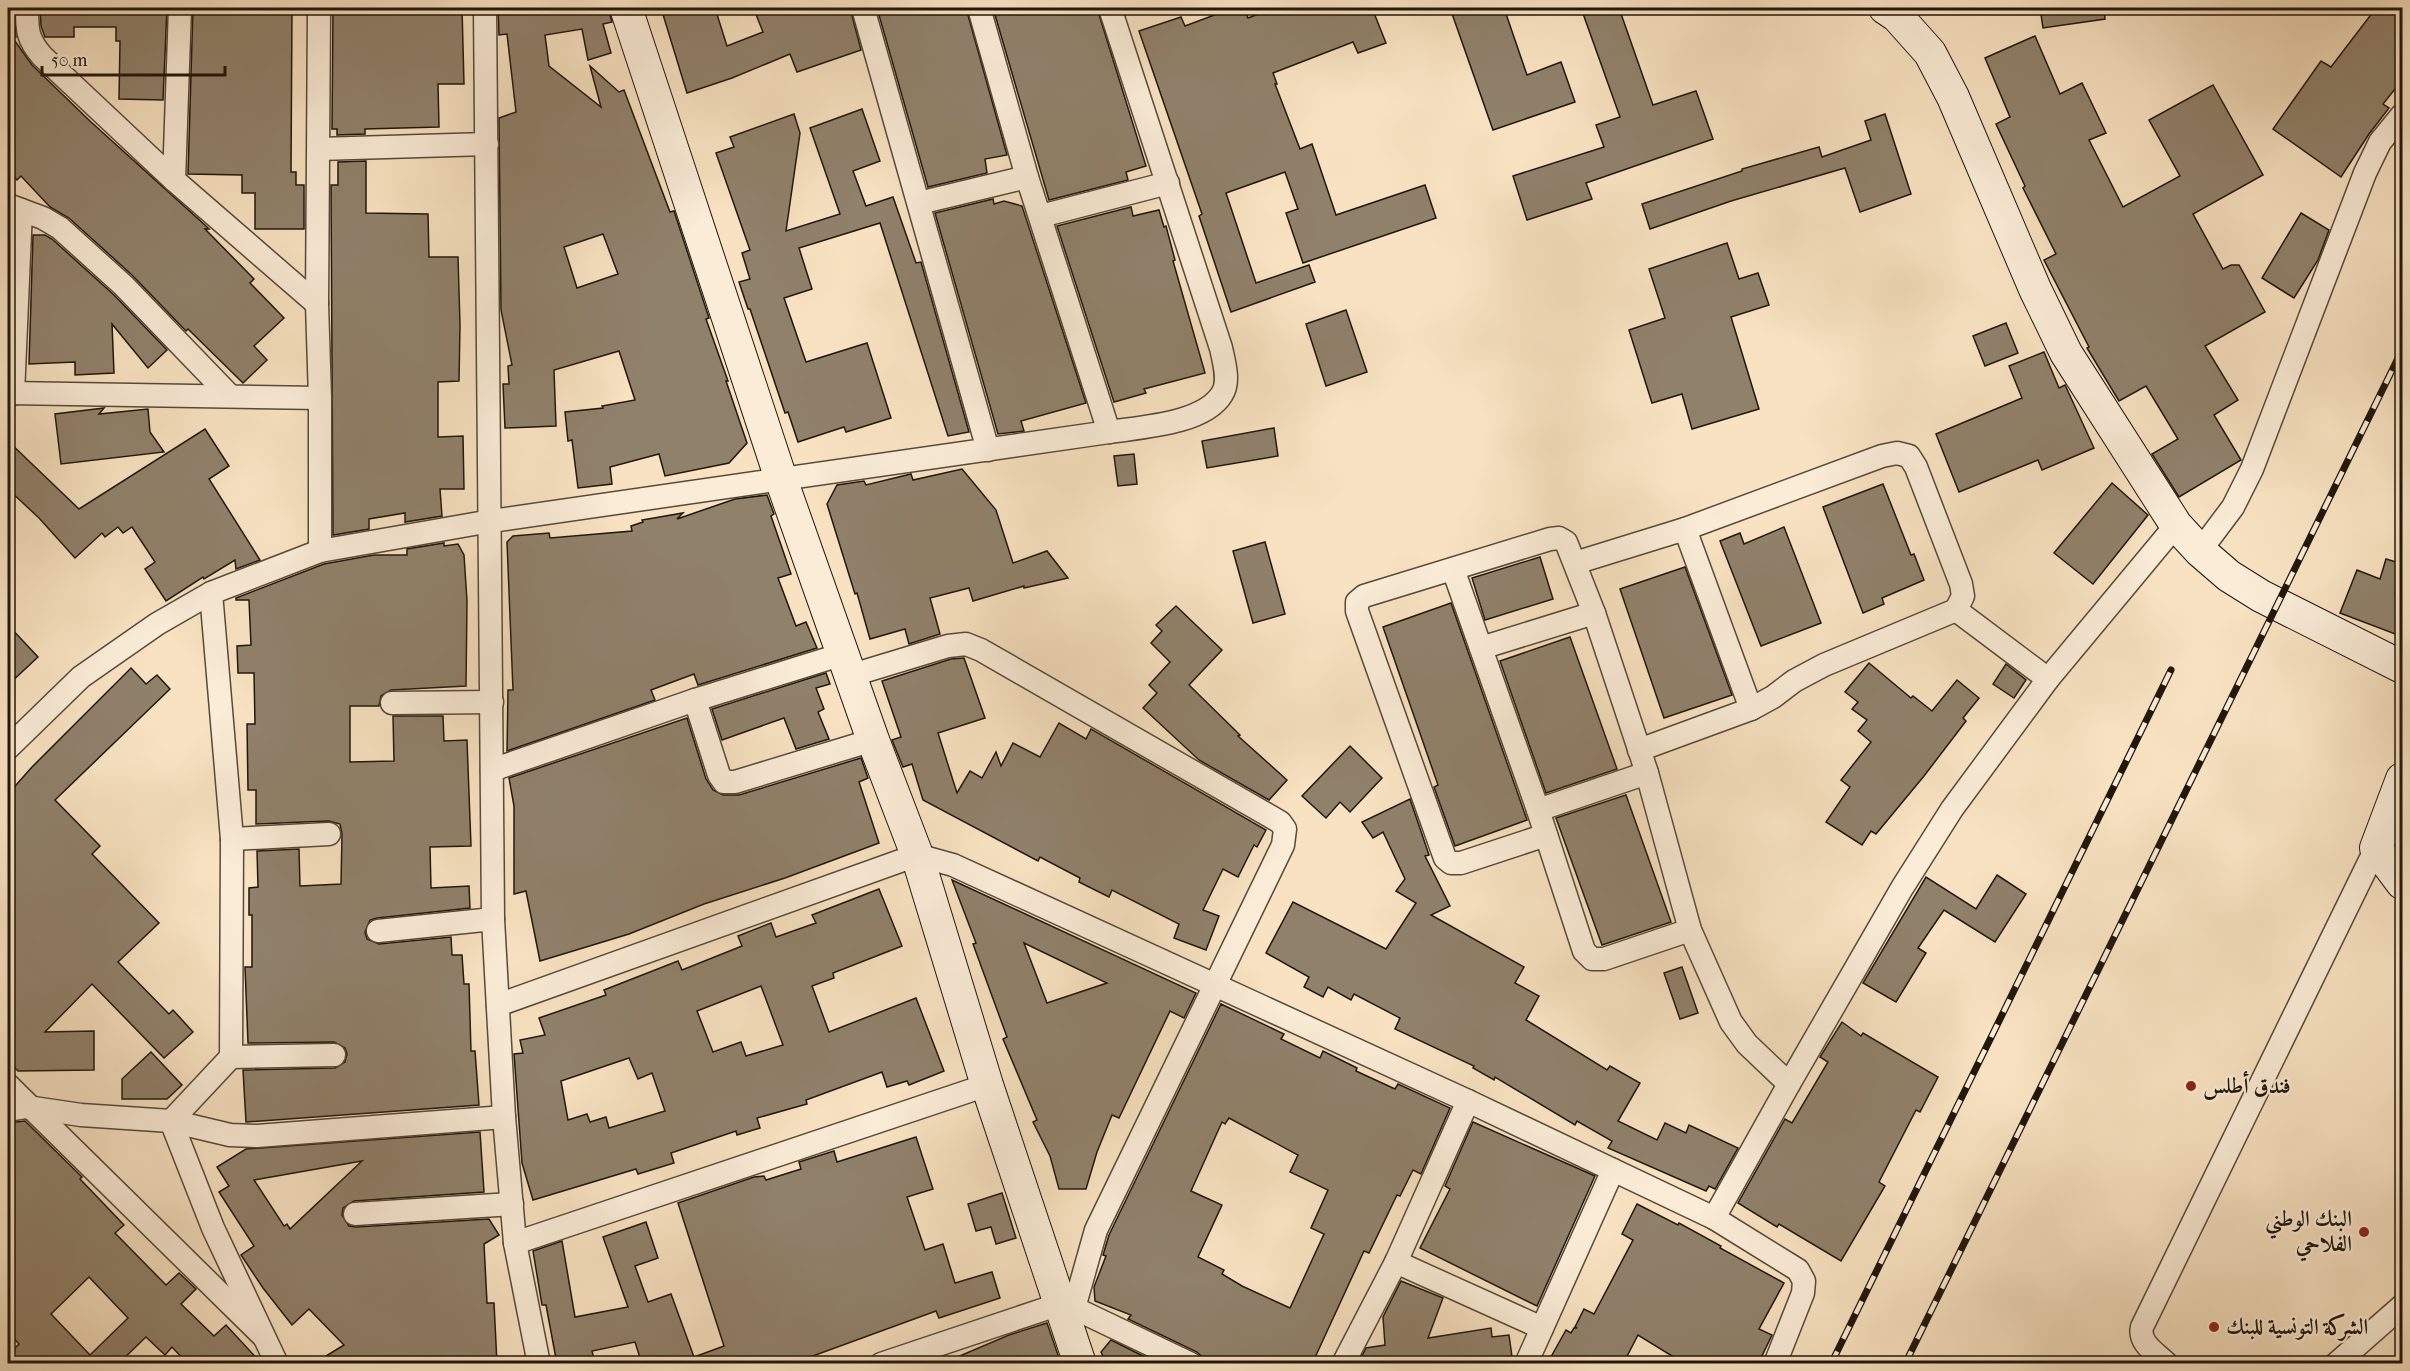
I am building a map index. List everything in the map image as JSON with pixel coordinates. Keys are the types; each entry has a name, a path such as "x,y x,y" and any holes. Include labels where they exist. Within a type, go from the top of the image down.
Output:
{"street":[{"path":"27,8 27,28 31,43 42,56 174,180 317,304"},
{"path":"174,180 180,8"},
{"path":"319,8 317,304 320,398 320,551"},
{"path":"485,8 493,919 504,1117 515,1243 539,1364"},
{"path":"626,8 781,479 873,740 917,855 987,1085 1067,1306 1080,1364"},
{"path":"863,8 988,450"},
{"path":"980,8 1027,177 1109,432"},
{"path":"8,748 81,677 157,624 211,593 320,551 491,521 1109,432 1184,419 1207,410 1223,393 1226,371 1221,348 1110,8"},
{"path":"1885,8 1897,16 1930,54 1953,97 2035,289 2066,353 2176,525 2200,551 2229,576 2261,596 2403,667"},
{"path":"2200,551 2233,507 2252,469 2365,173 2380,142 2403,115"},
{"path":"319,149 487,144"},
{"path":"919,203 1027,177"},
{"path":"1041,216 1168,183"},
{"path":"230,396 123,285 68,235 43,218 14,207 10,394 320,398"},
{"path":"1575,563 1685,529 1882,456 1897,453 1909,456 1916,467 1961,584 1963,596 1956,610 1824,666 1794,681 1751,710 1639,750"},
{"path":"1714,1218 1902,888 1952,808 2048,679 2176,525"},
{"path":"1685,529 1751,710"},
{"path":"1546,835 1461,863 1452,863 1444,858 1357,611 1357,602 1364,596 1550,539 1559,538 1566,542 1594,612 1647,773 1690,930 1731,1022 1747,1044 1789,1084"},
{"path":"1453,569 1538,810 1584,951 1592,959 1604,959 1690,930"},
{"path":"171,1121 231,1057 232,839 211,593"},
{"path":"1956,610 2048,679"},
{"path":"1481,648 1594,612"},
{"path":"492,770 695,700 846,665 948,645 966,644 981,650 1280,822 1285,829 1283,845 1213,984 1096,1230 1067,1306"},
{"path":"695,700 718,776 724,782 735,782 873,740"},
{"path":"392,703 492,702"},
{"path":"1538,810 1647,773"},
{"path":"2167,1364 2143,1341 2140,1334 2142,1327 2376,848 2403,779"},
{"path":"232,839 329,834"},
{"path":"2376,848 2403,883"},
{"path":"498,1005 917,855 953,865 1468,1101 1714,1218 1798,1270 1804,1281 1803,1293 1775,1364"},
{"path":"378,931 493,919"},
{"path":"231,1057 334,1055"},
{"path":"8,1085 17,1109 263,1336"},
{"path":"515,1243 987,1085"},
{"path":"1343,1364 1396,1262 1468,1101"},
{"path":"17,1109 171,1121 230,1135 257,1136 504,1117"},
{"path":"171,1121 213,1228 277,1364"},
{"path":"1526,1364 1613,1170"},
{"path":"355,1214 512,1204"},
{"path":"1396,1262 1542,1328"},
{"path":"880,1364 1067,1306 1191,1364"},
{"path":"2336,1364 2403,1306"}],"building":[{"path":"8,8 14,8 16,37 12,37 32,65 209,229 205,229 254,279 250,283 284,318 254,346 267,360 243,383 188,329 186,331 132,275 69,218 50,207 21,176 17,180 8,170"},
{"path":"40,8 167,8 163,100 119,99 120,41 116,41 116,27 74,27 74,37 45,37 41,26"},
{"path":"193,8 292,8 291,172 296,172 296,185 304,185 304,229 255,229 255,193 242,193 242,175 188,174"},
{"path":"333,8 462,8 464,84 438,84 439,127 365,129 365,134 337,135 337,129 332,129"},
{"path":"498,8 608,8 612,22 603,24 611,53 588,60 582,29 545,35 549,66 601,107 590,66 619,92 624,90 670,212 674,211 709,318 706,319 747,443 729,463 665,476 659,454 610,467 612,484 578,488 572,440 568,441 565,412 603,408 602,406 635,400 619,351 554,370 556,426 505,428 503,384 509,384 508,366 512,365 501,310 499,118 516,112 507,34 499,35","holes":["603,234 618,274 577,288 564,247"]},
{"path":"661,8 715,8 727,46 763,32 755,12 767,8 850,8 861,50 797,72 790,54 732,78 687,93"},
{"path":"877,8 966,8 1007,155 985,159 987,173 928,187"},
{"path":"993,8 1097,8 1146,166 1126,172 1128,180 1049,200"},
{"path":"1233,8 1244,8 1248,18 1274,8 1372,8 1386,43 1358,53 1353,42 1273,73 1277,84 1275,84 1300,149 1312,144 1336,215 1425,185 1436,218 1303,263 1286,213 1298,209 1285,172 1226,193 1256,283 1309,265 1315,282 1231,312 1199,216 1202,214 1139,31 1181,17 1185,26"},
{"path":"1450,8 1504,8 1527,75 1561,62 1575,102 1493,130"},
{"path":"1581,8 1619,8 1653,105 1696,91 1713,139 1586,183 1592,199 1527,220 1513,176 1604,147 1596,125 1620,117"},
{"path":"2040,8 2104,8 2105,19 2043,28"},
{"path":"2376,8 2403,8 2403,79 2383,104 2389,108 2341,177 2273,129 2321,61 2331,67"},
{"path":"2035,36 2060,94 2082,83 2106,133 2089,140 2123,207 2180,176 2149,120 2213,85 2263,175 2193,214 2223,269 2231,265 2239,265 2265,312 2205,346 2238,400 2214,415 2241,460 2179,497 2152,454 2178,439 2146,386 2119,401 2087,348 2089,347 2044,260 2056,254 2023,188 2025,186 1996,124 2010,117 1985,58"},
{"path":"862,109 880,161 853,171 866,206 893,197 916,263 921,262 969,432 948,436 880,223 799,248 812,289 784,298 806,362 867,343 891,418 846,432 844,427 798,442 788,412 785,413 739,282 750,279 742,253 750,250 716,153 734,147 730,137 794,114 800,133 786,231 840,214 810,128"},
{"path":"1885,114 1911,194 1860,212 1845,168 1731,201 1650,229 1642,204 1742,171 1742,169 1819,147 1822,157 1871,140 1865,121"},
{"path":"366,161 366,213 428,214 429,257 458,257 459,381 438,382 438,437 463,436 464,489 440,489 442,516 405,522 405,513 369,519 369,529 333,535 331,185 338,185 338,162"},
{"path":"993,199 994,204 1004,201 1022,206 1086,403 1021,421 1024,431 998,434 935,213"},
{"path":"1131,207 1133,216 1159,210 1164,227 1166,226 1175,260 1173,261 1205,373 1144,389 1146,393 1114,402 1057,226"},
{"path":"2301,213 2329,230 2318,260 2294,298 2262,278"},
{"path":"33,235 45,235 52,239 114,295 167,350 148,368 112,324 114,373 75,375 75,362 29,364"},
{"path":"1727,243 1739,279 1758,273 1769,305 1731,317 1759,409 1692,429 1682,394 1652,403 1629,330 1665,318 1649,269"},
{"path":"1346,310 1367,372 1326,386 1306,324"},
{"path":"2006,323 2018,353 1985,366 1973,336"},
{"path":"2044,352 2059,388 2065,385 2094,448 2042,470 2038,460 1959,492 1936,434 2022,398 2009,366"},
{"path":"104,408 99,414 148,409 150,432 164,452 61,464 55,414"},
{"path":"1274,428 1278,456 1207,468 1202,441"},
{"path":"205,429 229,466 209,479 260,560 236,569 235,560 166,601 145,569 155,562 132,527 123,533 118,527 105,537 102,533 75,558 39,518 8,489 8,441 79,509"},
{"path":"1134,454 1137,484 1118,486 1114,456"},
{"path":"962,469 996,510 1013,563 1047,551 1068,578 1024,588 1024,586 973,601 969,588 930,598 940,634 909,644 905,629 870,639 827,504 837,485 864,481 866,485 911,474 913,480"},
{"path":"2112,483 2148,515 2093,584 2054,553"},
{"path":"1883,484 1911,555 1914,554 1924,580 1882,598 1884,604 1863,613 1823,507"},
{"path":"767,495 774,514 771,516 791,574 778,578 796,626 806,622 817,648 698,685 694,674 651,690 655,700 507,751 508,690 513,690 507,542 513,536 549,533 550,538 632,531 631,526 643,522 642,520 683,513 677,519 735,499"},
{"path":"1784,527 1821,623 1761,646 1720,541 1740,533 1744,544"},
{"path":"1265,542 1285,614 1253,623 1233,551"},
{"path":"444,543 444,546 458,544 464,555 467,601 466,686 391,690 381,696 379,706 350,706 350,762 394,761 393,716 443,716 444,741 467,740 471,846 430,847 431,888 469,886 470,908 377,918 370,920 365,932 367,939 379,944 451,937 452,955 462,955 464,984 469,984 471,1051 475,1051 479,1105 246,1122 243,1070 335,1068 345,1062 347,1054 345,1048 334,1042 248,1043 245,967 252,967 252,915 249,915 249,888 258,887 257,851 299,849 300,886 341,884 342,834 340,824 329,821 256,824 256,790 248,790 247,724 255,724 254,673 238,673 237,646 251,645 249,600 236,600 236,598 324,564 374,555 407,555 407,549"},
{"path":"1540,557 1553,599 1485,620 1472,578"},
{"path":"2386,559 2403,564 2403,571 2395,594 2403,597 2403,637 2340,613 2357,570 2380,579"},
{"path":"1685,567 1732,695 1664,718 1620,589"},
{"path":"1451,603 1527,820 1455,846 1434,787 1438,785 1383,627"},
{"path":"1176,606 1222,650 1189,685 1240,735 1238,736 1287,780 1269,800 1199,760 1143,708 1157,693 1149,685 1170,662 1151,643 1162,631 1156,625"},
{"path":"8,625 38,657 8,685"},
{"path":"1570,637 1617,769 1546,793 1500,661"},
{"path":"964,658 985,718 938,733 957,793 970,771 982,778 996,752 1001,766 1013,743 1040,757 1059,723 1086,739 1091,729 1266,830 1257,847 1254,845 1238,877 1223,869 1203,910 1219,916 1206,950 1174,938 1179,924 1112,890 1109,897 1079,882 1080,878 1040,857 1038,861 923,800 912,764 903,767 892,740 901,737 882,681 951,659"},
{"path":"1869,663 1911,698 1913,696 1932,711 1957,680 1979,698 1963,718 1966,721 1924,776 1876,834 1871,831 1862,845 1826,822 1850,787 1841,780 1871,742 1858,731 1867,720 1852,709 1858,702 1845,692"},
{"path":"2006,664 2026,680 2014,698 1993,684"},
{"path":"131,668 146,684 157,675 170,689 55,800 100,846 92,854 159,923 118,962 169,1014 173,1010 193,1032 164,1058 92,984 45,1032 94,1031 94,1070 18,1071 8,1061 8,794"},
{"path":"826,673 830,684 816,688 824,709 818,712 829,739 796,749 784,718 722,740 712,709"},
{"path":"687,718 706,779 713,790 723,795 739,795 861,758 868,778 859,782 879,843 785,878 704,904 629,934 540,961 526,891 514,894 514,806 509,778"},
{"path":"1350,746 1382,778 1350,812 1340,802 1326,818 1302,796"},
{"path":"1626,795 1671,922 1602,945 1556,818"},
{"path":"1410,799 1429,855 1425,856 1450,906 1431,915 1524,967 1515,983 1539,996 1526,1020 1607,1070 1610,1066 1640,1083 1618,1121 1657,1140 1665,1123 1686,1133 1689,1125 1738,1148 1715,1189 1709,1186 1706,1191 1608,1148 1612,1141 1577,1121 1575,1125 1495,1077 1494,1080 1473,1068 1474,1066 1395,1029 1400,1018 1354,994 1351,1000 1328,987 1323,997 1304,987 1309,977 1266,953 1293,902 1386,949 1416,903 1396,891 1405,879 1383,832 1373,838 1362,822"},
{"path":"1997,875 2026,894 1995,942 1944,910 1918,948 1926,953 1896,1002 1863,983 1926,877 1976,909"},
{"path":"952,880 1196,993 1184,1018 1170,1011 1119,1118 1112,1115 1097,1152 1086,1189 1059,1189 1050,1156 1033,1122 1037,1120 1003,1039 1007,1037 973,944 976,943","holes":["1024,943 1107,983 1047,1003"]},
{"path":"879,889 902,946 833,973 834,978 812,986 829,1032 916,998 944,1071 909,1085 907,1081 887,1087 882,1072 806,1100 807,1104 757,1118 760,1128 737,1135 736,1131 671,1153 674,1163 638,1174 636,1169 533,1200 522,1163 514,1054 523,1053 520,1040 545,1035 539,1018 606,995 604,990 678,961 682,970 742,946 738,936 771,923 776,937 816,923 812,915","holes":["761,986 783,1045 746,1056 741,1042 713,1052 697,1011","629,1058 638,1079 652,1073 665,1111 609,1128 606,1117 590,1122 587,1114 568,1120 561,1081"]},
{"path":"1682,967 1698,1013 1680,1019 1664,973"},
{"path":"1221,1004 1284,1034 1281,1039 1320,1058 1323,1051 1357,1068 1356,1071 1395,1089 1398,1084 1450,1108 1421,1174 1413,1170 1400,1196 1397,1195 1369,1253 1364,1251 1312,1364 1204,1364 1197,1352 1128,1319 1131,1315 1095,1301 1094,1287 1106,1256 1103,1255 1109,1235","holes":["1229,1118 1298,1155 1290,1172 1328,1190 1311,1228 1324,1234 1290,1308 1242,1286 1222,1274 1224,1270 1198,1257 1222,1205 1191,1191 1222,1122 1225,1124"]},
{"path":"1842,1022 1861,1036 1863,1033 1938,1077 1920,1112 1916,1110 1879,1182 1885,1186 1841,1261 1779,1224 1777,1227 1738,1203 1785,1119 1792,1123 1828,1062 1820,1057"},
{"path":"151,1052 182,1085 167,1099 122,1099 122,1079"},
{"path":"25,1121 82,1177 80,1179 124,1225 115,1233 166,1285 179,1273 196,1289 181,1304 214,1336 226,1325 262,1364 188,1364 172,1347 165,1355 146,1337 118,1364 8,1364 8,1355 19,1344 8,1332 8,1123","holes":["89,1277 128,1318 90,1355 51,1314"]},
{"path":"1473,1122 1595,1176 1537,1306 1420,1248 1450,1189 1445,1186"},
{"path":"480,1132 484,1192 354,1201 343,1208 342,1215 349,1226 356,1227 489,1219 499,1235 484,1244 487,1303 494,1303 497,1364 313,1364 344,1345 309,1309 292,1325 241,1255 254,1246 219,1192 229,1186 217,1167 246,1149","holes":["362,1161 290,1229 287,1224 284,1226 254,1180"]},
{"path":"916,1137 933,1189 907,1197 925,1250 943,1244 955,1283 992,1272 1000,1298 939,1318 936,1311 791,1364 642,1364 635,1342 592,1351 595,1364 557,1364 546,1305 542,1305 533,1251 562,1241 575,1317 628,1307 603,1237 646,1222 658,1258 635,1266 648,1302 671,1294 694,1357 724,1346 678,1203 754,1177 764,1176 766,1180 801,1169 799,1162 834,1151 837,1162"},
{"path":"1002,1193 1016,1238 996,1244 991,1227 976,1231 968,1204"},
{"path":"1637,1204 1678,1225 1679,1223 1784,1283 1759,1329 1772,1335 1758,1364 1685,1364 1638,1335 1623,1364 1547,1364 1566,1330 1571,1333 1574,1328 1577,1328 1575,1327 1584,1309 1594,1314 1633,1240 1622,1234"},
{"path":"1401,1281 1443,1298 1428,1338 1491,1328 1492,1337 1509,1335 1513,1364 1358,1364 1366,1348 1385,1345 1383,1317"},
{"path":"1047,1323 1061,1364 941,1364 1009,1335"},
{"path":"1111,1340 1159,1364 1107,1364 1101,1352"}],"railway":[{"path":"1905,1364 2402,350"},
{"path":"1831,1364 2171,670"}],"place":[{"name":"فندق أطلس","path":"2191,1086"},
{"name":"البنك الوطني الفلاحي","path":"2364,1232"},
{"name":"الشركة التونسية للبنك","path":"2214,1327"}]}
